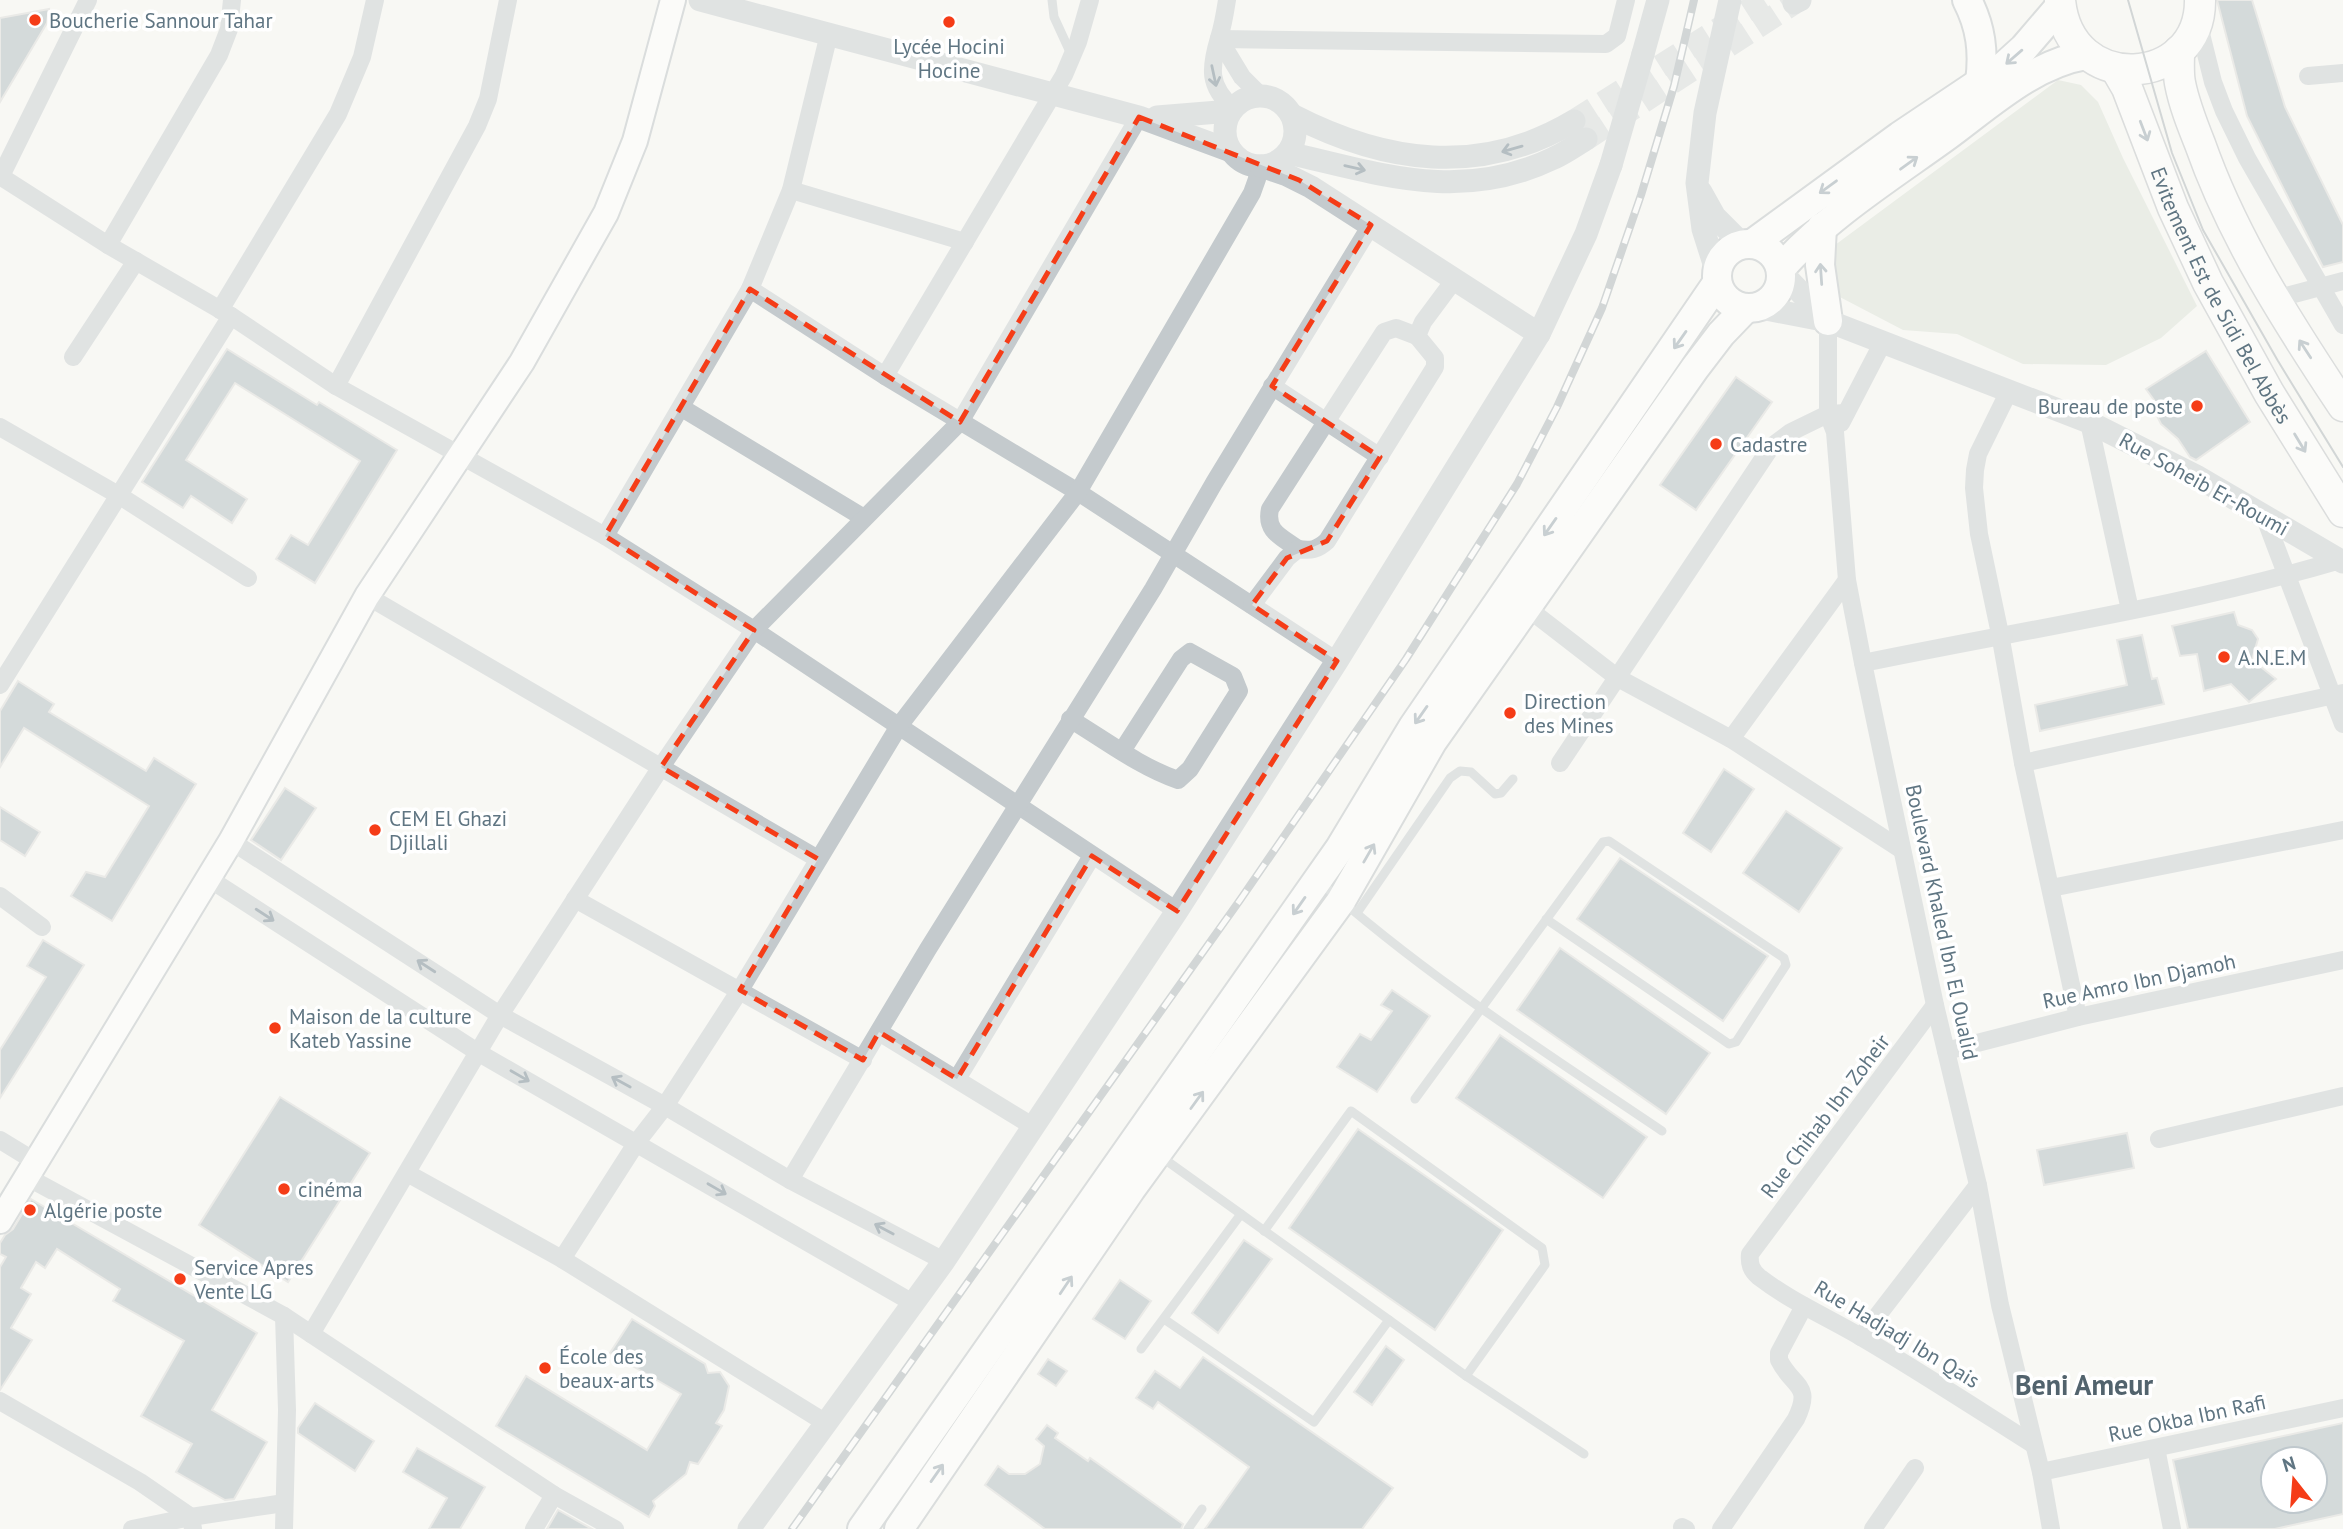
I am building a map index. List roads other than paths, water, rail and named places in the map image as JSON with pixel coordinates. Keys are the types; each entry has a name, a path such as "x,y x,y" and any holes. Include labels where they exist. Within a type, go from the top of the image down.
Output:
{"highway":[{"path":"2060,3 2064,25 2073,41 2086,55 2100,64 2116,69 2147,68 2170,58 2191,36 2199,12"},
{"name":"Evitement Est de Sidi Bel Abbès","path":"2179,51 2180,82 2216,190 2299,340 2343,406"},
{"name":"Evitement Est de Sidi Bel Abbès","path":"2116,69 2127,88 2173,208 2208,283 2269,393 2343,512"}],"main road":[{"path":"0,1221 231,841 366,596 522,362 606,213 635,141 673,0"},
{"path":"1967,0 1979,29 1982,47 1980,82"},
{"path":"898,1529 1131,1189 1147,1147 1340,848 1413,727 1717,278 1719,263 1724,255 1747,244 2003,66 2024,48 2060,3"},
{"path":"862,1529 1147,1147 1349,907 1432,742 1721,334 1751,308 1765,304 1778,290 1781,270 1840,212 2031,75 2067,58 2086,55"},
{"path":"1822,227 1821,284 1828,321"},
{"path":"1747,244 1770,251 1781,270"},
{"path":"1717,278 1728,300 1751,308"}],"street":[{"path":"88,0 1,176 108,245 226,313 336,386 605,537 754,630 1177,911"},
{"path":"108,245 219,55 229,29 232,0"},
{"path":"3,673 120,496 338,114 362,57 375,0"},
{"path":"336,386 477,126 488,99 508,0"},
{"path":"700,0 1139,117 1231,151 1248,164 1287,174 1311,187 1539,334"},
{"path":"885,376 1053,93 1072,56 1090,0"},
{"path":"1227,0 1212,58 1213,77 1220,94 1232,110"},
{"path":"1219,39 1606,44 1617,36 1626,0"},
{"path":"749,1529 944,1261 1177,911 1337,661 1539,334 1586,234 1611,165 1658,0"},
{"path":"1717,278 1703,229 1697,183 1705,113 1730,0"},
{"path":"2199,12 2213,82 2224,111 2247,158 2343,325"},
{"path":"605,537 750,289 791,190 829,34"},
{"path":"1219,39 1242,77 1261,96"},
{"path":"2308,76 2343,73"},
{"path":"1139,117 1186,116 1232,110 1251,97 1261,96 1273,98 1284,105 1292,115 1328,132 1366,145 1446,158 1477,157 1507,151 1580,130 1554,158 1520,172 1448,184 1411,181 1286,155"},
{"path":"1231,151 1226,142 1225,131 1232,110"},
{"path":"1259,166 1278,162 1286,155 1296,134 1292,115"},
{"path":"311,1334 500,1015 661,767 754,630 960,422 1139,117"},
{"path":"1286,155 1311,187"},
{"path":"562,1259 740,990 898,726 1078,492 1252,193 1259,166"},
{"path":"1697,183 1715,217 1747,244"},
{"path":"791,190 965,242"},
{"path":"790,1180 1070,719 1173,555 1371,225"},
{"path":"74,357 136,261"},
{"name":"Rue Soheib Er-Roumi","path":"1781,270 1828,321"},
{"path":"1417,336 1423,322 1455,279"},
{"path":"2276,299 2343,281"},
{"path":"750,289 885,376 1078,492 1337,661"},
{"name":"Rue Soheib Er-Roumi","path":"1751,308 1828,321 2089,422 2196,476 2342,561"},
{"name":"Boulevard Khaled Ibn El Oualid","path":"1828,321 1828,414 1835,432 1847,580 1902,850 1978,1185 2000,1305 2041,1472 2051,1529"},
{"path":"1396,328 1417,336 1435,358 1435,367 1326,541 1318,549 1298,549 1270,527 1270,509 1384,332 1396,328"},
{"path":"1835,432 1883,342"},
{"path":"1272,386 1380,457"},
{"path":"2009,391 1979,454 1974,488 1979,534 2022,763 2078,1017"},
{"path":"682,408 864,517"},
{"path":"1560,763 1771,447 1791,432 1828,414 1846,414"},
{"path":"2089,422 2130,610"},
{"path":"0,427 120,496 248,578"},
{"path":"2265,518 2338,694 2343,724"},
{"path":"1252,606 1287,558 1298,549"},
{"path":"1863,663 2130,610 2342,561"},
{"path":"1731,739 1847,580"},
{"path":"366,596 818,859"},
{"path":"1526,607 1619,678 1731,739 1902,850"},
{"path":"1070,719 1159,774 1178,780 1191,769 1239,691 1233,676 1190,652 1181,659 1122,751"},
{"path":"2022,763 2338,694"},
{"path":"2051,888 2343,830"},
{"path":"231,841 500,1015 665,1106 790,1180 944,1261"},
{"path":"957,1079 1092,856"},
{"path":"208,878 479,1053 912,1303"},
{"path":"0,896 42,927"},
{"path":"575,899 863,1060"},
{"name":"Rue Amro Ibn Djamoh","path":"1946,1051 2078,1017 2343,960"},
{"name":"Rue Chihab Ibn Zoheir","path":"1751,1254 1936,1005"},
{"path":"879,1032 1034,1127"},
{"path":"2158,1139 2343,1096"},
{"path":"0,1140 31,1170 284,1317 554,1495 615,1529"},
{"path":"407,1173 562,1259 825,1423"},
{"path":"1861,1337 1978,1185"},
{"name":"Rue Hadjadj Ibn Qais","path":"1751,1254 1751,1268 1758,1276 2034,1444"},
{"path":"1721,1529 1796,1419 1802,1406 1804,1398 1801,1389 1779,1360 1779,1353 1804,1306"},
{"path":"284,1317 287,1410 284,1529"},
{"path":"0,1401 140,1482 192,1523"},
{"name":"Rue Okba Ibn Rafi","path":"2041,1472 2343,1408"},
{"path":"2156,1448 2172,1529"},
{"path":"1872,1529 1914,1468"},
{"path":"534,1529 554,1495"},
{"path":"132,1529 192,1523 284,1503"}],"lane":[{"path":"1052,0 1054,17 1072,56"},
{"path":"1349,907 1450,778 1460,771 1471,772 1495,794 1501,793 1513,779"},
{"path":"1415,1099 1480,1009 1546,919 1603,842 1607,840 1784,958 1786,965 1736,1042 1729,1044 1546,919"},
{"path":"1318,880 1480,1009 1662,1131"},
{"path":"1264,1231 1351,1111 1531,1240 1542,1248 1545,1265 1466,1376"},
{"path":"1147,1147 1466,1376 1584,1454"},
{"path":"1141,1349 1241,1214"},
{"path":"1164,1319 1314,1422 1389,1320"},
{"path":"1188,1529 1202,1509"}],"tunnel":[{"path":"1574,121 1764,0"},
{"path":"1586,139 1794,3"}],"tram line":[{"path":"2128,0 2172,153 2203,230 2343,467"}],"railway":[{"path":"792,1529 1240,900 1406,659 1517,484 1557,407 1602,308 1641,195 1674,86 1694,0"}],"place":[{"name":"Boucherie Sannour Tahar","path":"35,20"},
{"name":"Lycée Hocini Hocine","path":"949,22"},
{"name":"Bureau de poste","path":"2197,406"},
{"name":"Cadastre","path":"1716,444"},
{"name":"A.N.E.M","path":"2224,657"},
{"name":"Direction des Mines","path":"1510,713"},
{"name":"CEM El Ghazi Djillali","path":"375,830"},
{"name":"Maison de la culture Kateb Yassine","path":"275,1028"},
{"name":"cinéma","path":"284,1189"},
{"name":"Algérie poste","path":"30,1210"},
{"name":"Service Apres Vente LG","path":"180,1279"},
{"name":"École des beaux-arts","path":"545,1368"}],"district":[{"name":"Beni Ameur","path":"2084,1384"}]}
